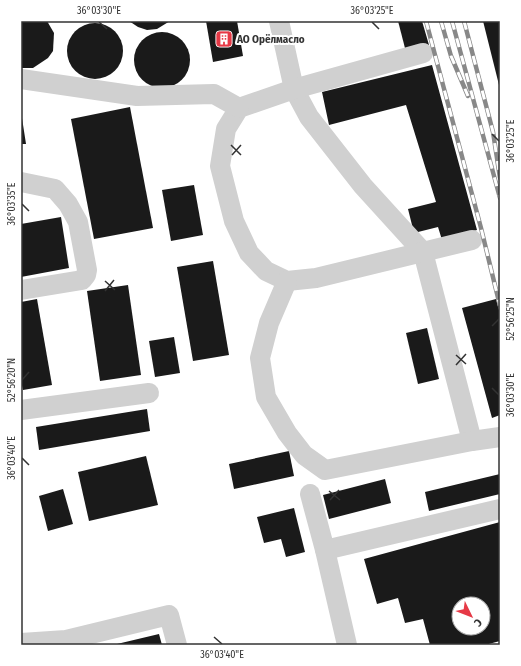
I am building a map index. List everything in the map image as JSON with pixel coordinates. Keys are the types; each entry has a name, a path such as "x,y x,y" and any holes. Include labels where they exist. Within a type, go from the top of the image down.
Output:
{"lane":[{"path":"279,21 294,89 310,117 363,186 423,252 472,441"},
{"path":"423,53 294,89 239,108 226,129 220,166 234,221 249,253 266,271 287,281 316,278 472,240"},
{"path":"21,79 137,96 214,94 239,108"},
{"path":"21,182 55,189 68,204 78,222 87,270 86,275 82,280 21,290"},
{"path":"287,281 269,323 260,358 266,397 287,433 304,455 325,470 472,441 500,437"},
{"path":"21,410 149,393"},
{"path":"310,494 325,550 347,645"},
{"path":"325,550 500,509"},
{"path":"21,643 66,640 169,615 177,645"}],"building":[{"path":"21,21 47,21 54,33 53,51 48,58 33,68 21,68"},
{"path":"129,21 170,21 157,29 147,30 138,27"},
{"name":"АО Орёлмасло","path":"206,21 237,21 243,56 213,62"},
{"path":"398,21 422,21 429,45 406,52"},
{"path":"483,21 500,21 500,85 499,85"},
{"path":"95,23 106,25 115,31 121,40 123,51 121,62 115,71 106,77 95,79 84,77 75,71 69,62 67,51 69,40 75,31 84,25"},
{"path":"162,32 173,34 182,40 188,49 190,60 188,71 182,80 173,86 162,88 151,86 142,80 136,71 134,60 136,49 142,40 151,34"},
{"path":"432,65 477,230 442,240 438,227 414,233 408,209 436,202 406,105 329,125 322,92"},
{"path":"130,107 153,228 94,239 71,119"},
{"path":"21,112 26,144 21,144"},
{"path":"194,185 203,235 171,241 162,190"},
{"path":"61,217 69,268 21,277 21,224"},
{"path":"213,261 229,355 193,361 177,267"},
{"path":"128,285 141,375 100,381 87,291"},
{"path":"37,299 52,385 23,390 21,381 21,302"},
{"path":"496,299 500,314 500,415 492,418 462,308"},
{"path":"427,328 439,379 418,384 406,333"},
{"path":"174,337 180,373 155,377 149,341"},
{"path":"147,409 150,431 39,450 36,427"},
{"path":"289,451 294,476 234,489 229,464"},
{"path":"146,456 158,505 89,521 78,472"},
{"path":"500,474 500,494 429,511 425,492"},
{"path":"385,479 391,503 329,519 323,495"},
{"path":"63,489 73,524 48,531 39,496"},
{"path":"294,508 305,552 286,557 281,539 264,543 257,517"},
{"path":"500,522 500,641 485,645 430,645 423,619 405,623 398,598 377,604 364,559"},
{"path":"159,634 162,645 117,645 117,644"}],"railway":[{"path":"426,21 481,228 500,306"},
{"path":"441,21 451,56 468,96"},
{"path":"452,21 500,198"},
{"path":"464,21 493,132 500,178"}],"place":[{"name":"АО Орёлмасло","path":"224,39"}]}
